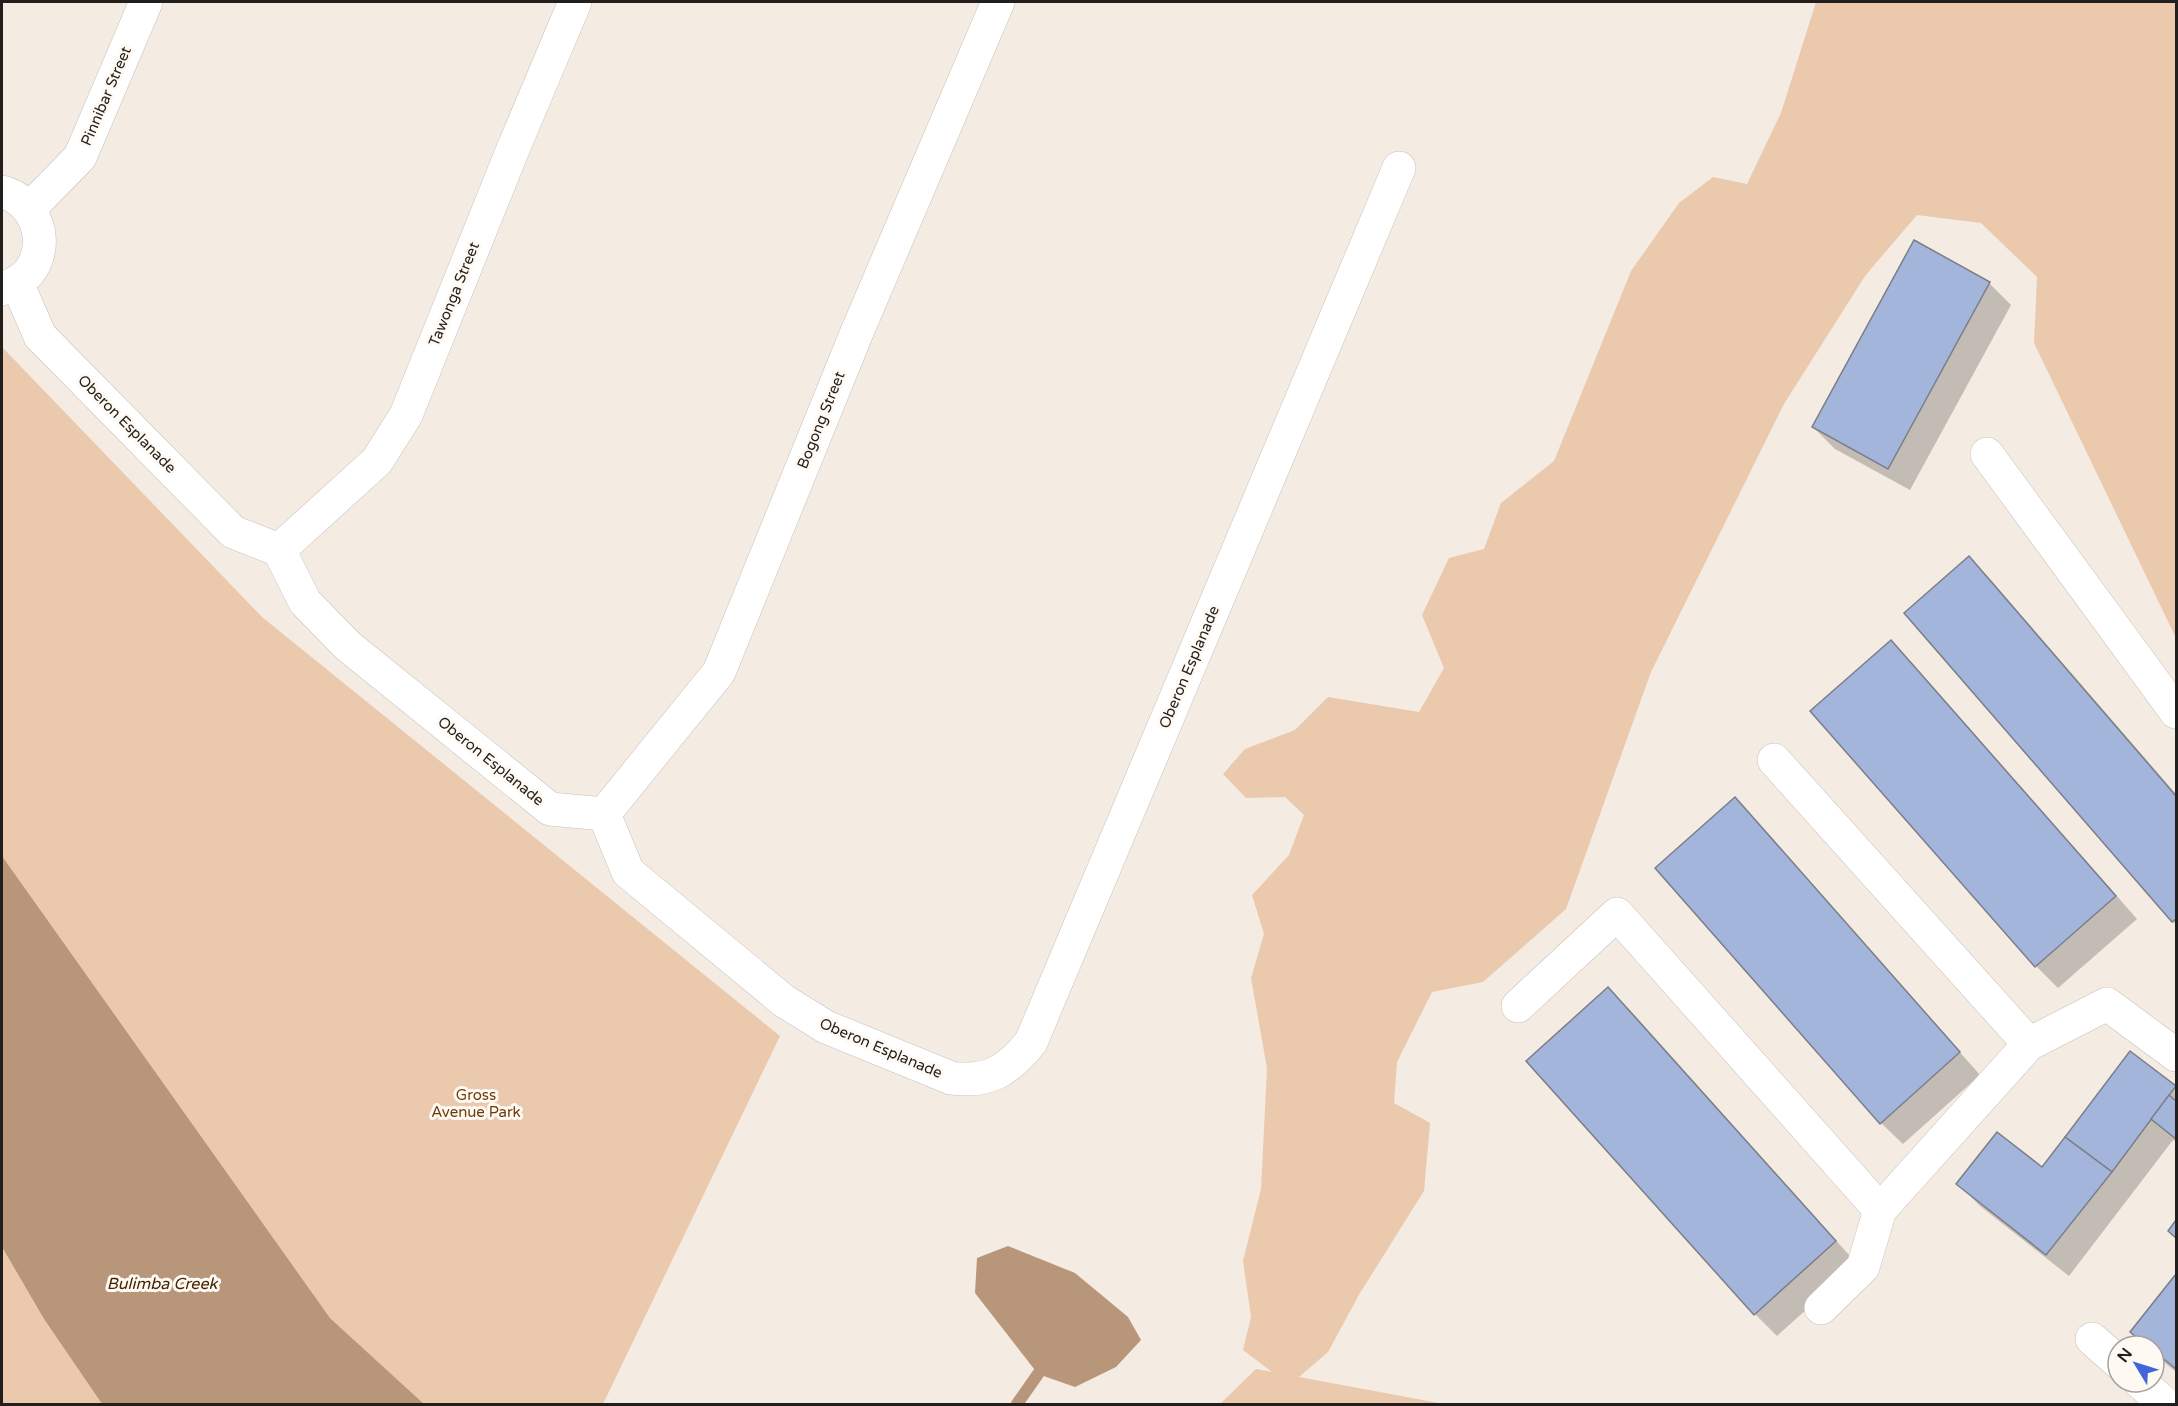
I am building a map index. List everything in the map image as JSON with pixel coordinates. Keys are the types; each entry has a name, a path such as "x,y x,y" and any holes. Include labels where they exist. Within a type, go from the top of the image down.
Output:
{"street":[{"name":"Pinnibar Street","path":"29,209 80,157 146,2"},
{"name":"Tawonga Street","path":"279,550 377,460 406,415 508,160 575,2"},
{"name":"Bogong Street","path":"604,814 719,672 857,332 998,2"},
{"name":"Oberon Esplanade","path":"29,209 37,224 40,240 37,257 29,271 9,286 40,336 233,532 279,550 304,602 348,646 550,809 604,814 628,872 784,1001 826,1026 951,1078 968,1080 988,1077 1005,1068 1018,1058 1031,1042 1399,168"},
{"path":"2,192 18,199 29,209"},
{"path":"1987,454 2176,712"},
{"path":"1774,760 2029,1044"},
{"path":"1518,1006 1617,914 1880,1210"},
{"path":"1821,1308 1863,1267 1880,1210 2029,1044 2107,1004 2176,1055"},
{"path":"2092,1339 2106,1351"}],"green space":[{"path":"1816,2 2176,2 2176,638 2034,343 2037,277 1981,223 1917,215 1865,276 1784,404 1651,672 1566,909 1483,982 1432,992 1397,1062 1394,1103 1430,1123 1424,1191 1360,1293 1328,1352 1299,1377 1444,1404 1220,1404 1256,1369 1272,1372 1243,1350 1251,1317 1243,1261 1261,1189 1267,1068 1251,978 1264,934 1252,895 1289,855 1304,815 1285,797 1246,798 1223,774 1245,749 1295,730 1328,697 1419,712 1444,668 1422,615 1449,558 1484,549 1501,503 1554,461 1631,271 1679,203 1713,177 1747,184 1781,113"},
{"name":"Gross Avenue Park","path":"2,347 262,617 780,1036 603,1404 424,1404 330,1318 2,856"},
{"path":"2,1247 44,1319 102,1404 2,1404"}],"water":[{"name":"Bulimba Creek","path":"2,856 330,1318 424,1404 102,1404 44,1319 2,1247"},
{"path":"1008,1246 1075,1273 1128,1317 1141,1340 1116,1367 1075,1387 1038,1374 975,1293 977,1258"}],"building":[{"path":"1914,240 1990,282 1888,469 1812,427"},
{"path":"1969,556 2176,796 2176,919 2172,922 1904,613"},
{"path":"1891,640 2116,896 2035,967 1810,711"},
{"path":"1735,797 1960,1052 1880,1124 1655,868"},
{"path":"1608,987 1836,1241 1754,1315 1526,1061"},
{"path":"2130,1051 2176,1086 2112,1172 2065,1137"},
{"path":"2169,1095 2176,1101 2176,1139 2151,1119"},
{"path":"1997,1132 2042,1167 2065,1137 2112,1172 2046,1255 1956,1184"},
{"path":"2176,1220 2176,1238 2168,1231"},
{"path":"2176,1274 2176,1369 2166,1361 2166,1334 2132,1334 2130,1332"}],"waterway":[{"path":"1017,1404 1038,1374"}]}
